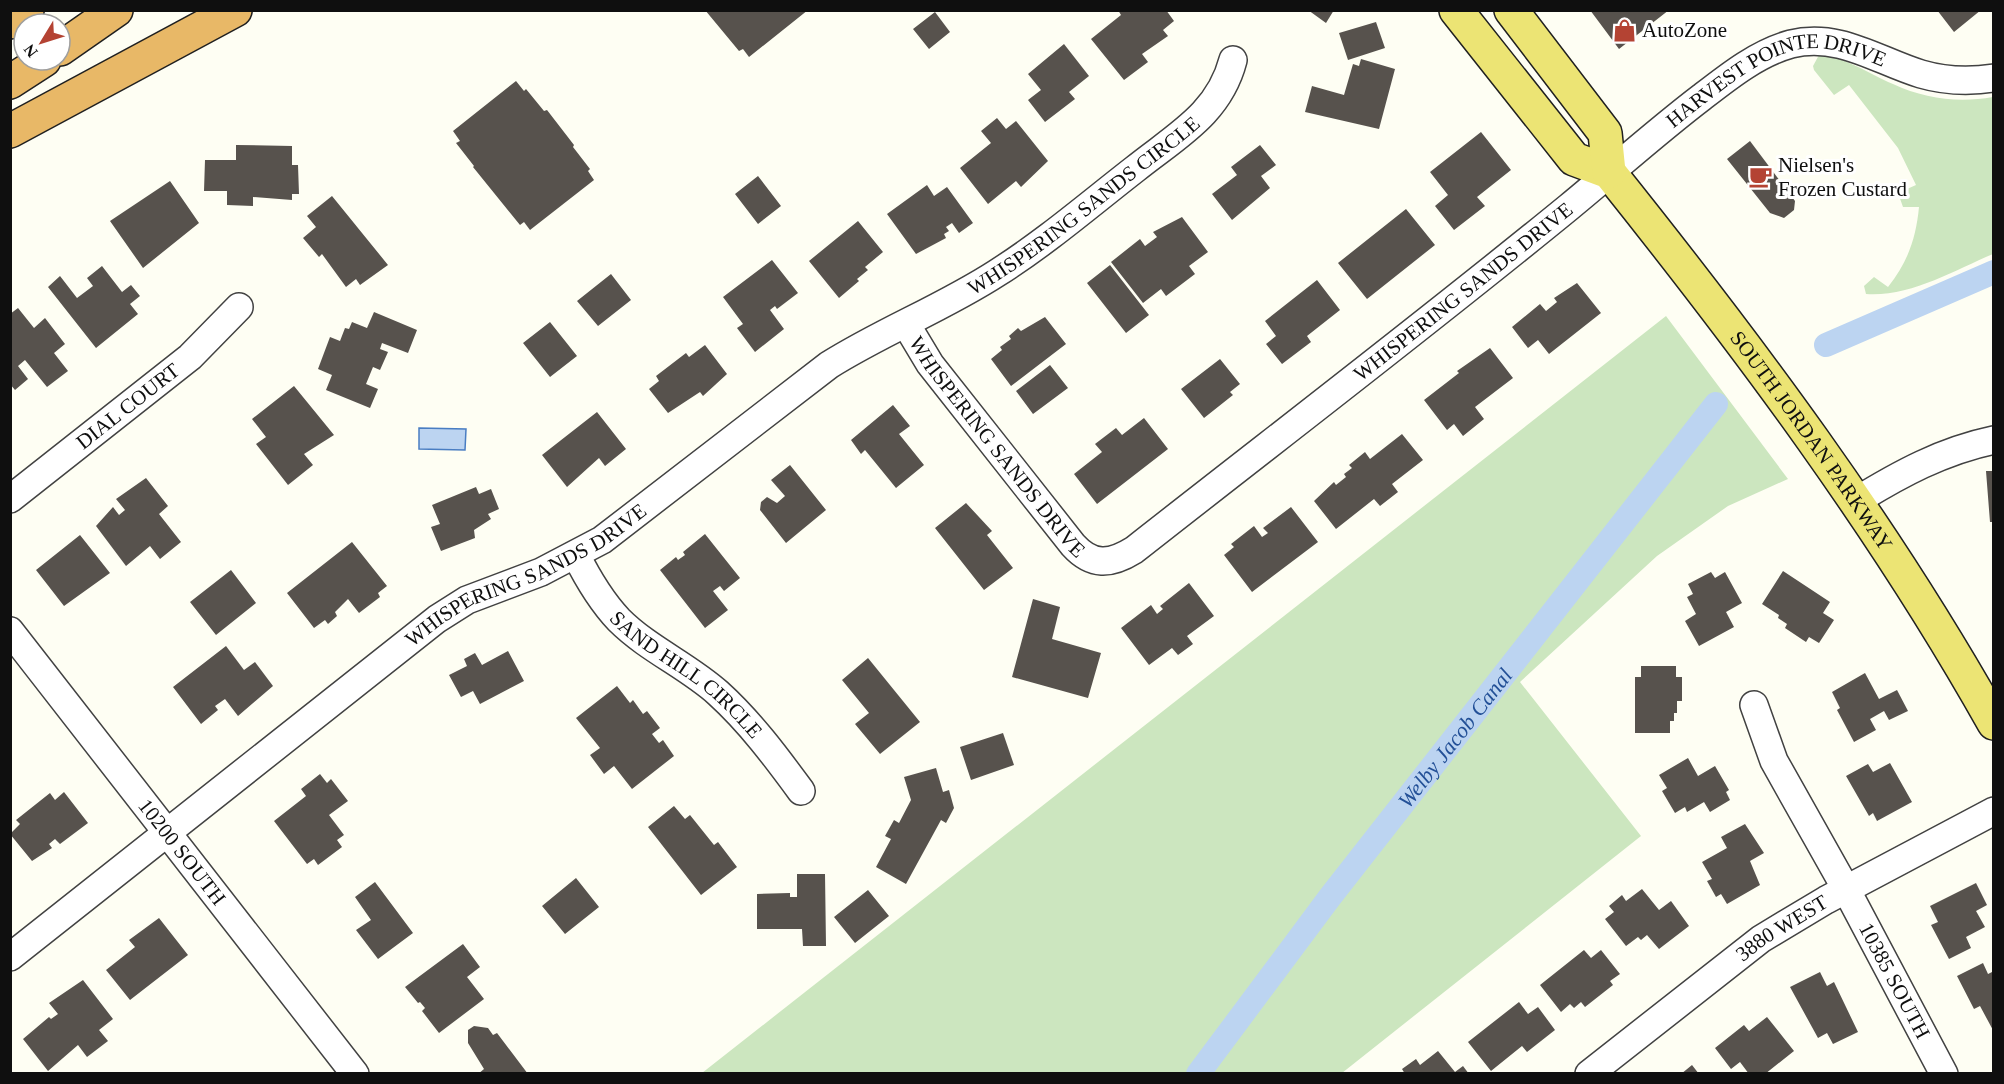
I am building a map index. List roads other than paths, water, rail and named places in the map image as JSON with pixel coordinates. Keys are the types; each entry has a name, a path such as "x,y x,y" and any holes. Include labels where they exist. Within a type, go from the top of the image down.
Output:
{"highway":[{"path":"10,22 27,10"},
{"path":"72,41 116,10"},
{"path":"10,131 235,10"},
{"path":"10,82 25,72"}],"main road":[{"path":"1456,10 1574,159 1609,172 1605,133 1511,10"},
{"name":"SOUTH JORDAN PARKWAY","path":"1609,172 1751,353 1856,501 1908,581 1994,723"}],"street":[{"name":"HARVEST POINTE DRIVE","path":"1609,172 1737,70 1768,52 1791,44 1811,41 1840,43 1937,78 1974,81 1994,78"},
{"name":"WHISPERING SANDS CIRCLE","path":"906,324 996,274 1033,249 1204,114 1228,81 1233,60"},
{"name":"WHISPERING SANDS DRIVE","path":"10,957 437,619 467,600 576,555 626,523 829,365 866,342 906,324 930,363 1073,544 1089,560 1111,562 1134,550 1552,221 1609,172"},
{"name":"DIAL COURT","path":"10,499 190,357 239,307"},
{"path":"1856,501 1902,473 1945,453 1994,440"},
{"name":"SAND HILL CIRCLE","path":"576,555 599,597 620,620 694,673 719,695 758,735 801,791"},
{"name":"10200 SOUTH","path":"10,632 355,1074"},
{"name":"10385 SOUTH","path":"1754,705 1774,761 1944,1074"},
{"name":"3880 WEST","path":"1588,1074 1747,949 1846,890 1994,811"}],"water":[{"path":"419,428 466,429 465,450 419,449"}],"waterway":[{"name":"Welby Jacob Canal","path":"1826,345 1994,272"},
{"name":"Welby Jacob Canal","path":"1198,1074 1330,897 1716,404"}],"place":[{"name":"AutoZone","path":"1624,30"},
{"name":"Nielsen's Frozen Custard","path":"1760,177"}]}
